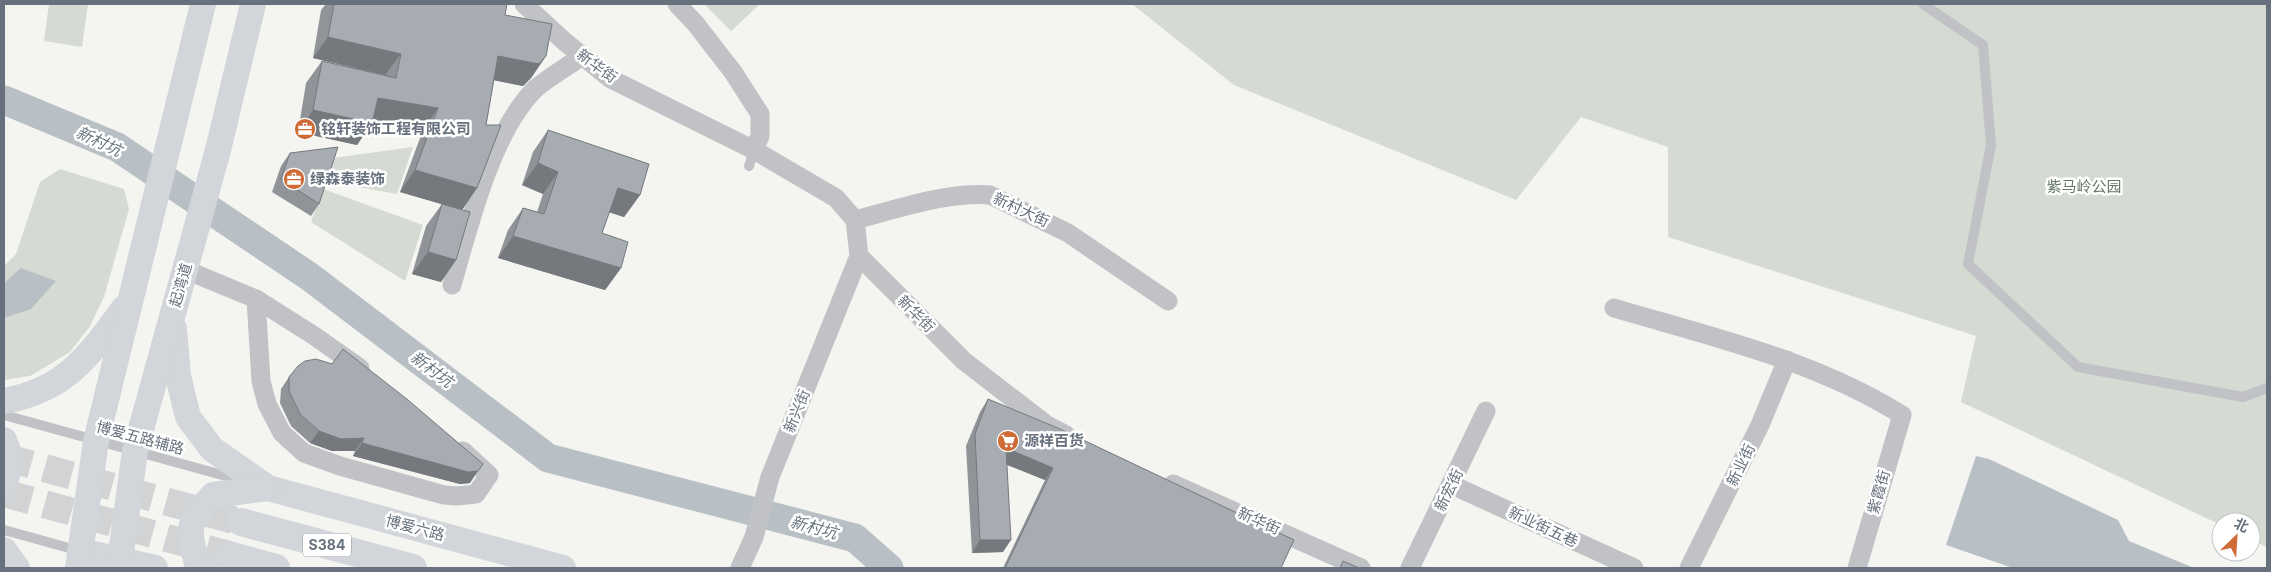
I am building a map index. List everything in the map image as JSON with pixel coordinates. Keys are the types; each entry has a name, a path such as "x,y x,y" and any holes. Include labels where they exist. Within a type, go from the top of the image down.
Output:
{"highway":[{"name":"S384","path":"241,522 413,568"},
{"path":"218,562 276,568"}],"main road":[{"path":"155,568 79,560 96,441 203,4"},
{"name":"起湾道","path":"119,564 135,451 186,270 252,4"},
{"path":"4,401 24,397 56,383 88,357 130,300"},
{"path":"173,314 178,376 188,417 212,449 268,488"},
{"path":"4,440 11,459 4,488"},
{"path":"218,562 197,563 190,536 195,514 213,495 268,488"},
{"name":"博爱六路","path":"268,488 562,568"},
{"path":"4,550 17,568"}],"street":[{"name":"新华街","path":"524,4 582,56 611,79 752,158 836,198 855,220"},
{"path":"677,4 695,23 733,72 760,114 760,136 752,158"},
{"path":"452,285 469,228 505,130 536,89 582,56"},
{"name":"新村大街","path":"855,220 918,203 978,194 990,195 1068,233 1168,301"},
{"path":"855,220 858,256"},
{"name":"新华街","path":"858,256 964,361 1047,425 1081,443"},
{"name":"新兴街","path":"740,568 754,536 770,477 858,256"},
{"path":"186,270 256,299 313,335 376,381"},
{"path":"256,299 261,381 267,404 282,433 304,453 340,466 444,495 476,494 489,474 447,437"},
{"path":"1614,308 1713,336 1787,360"},
{"name":"紫霞街","path":"1787,360 1862,393 1902,415 1857,568"},
{"name":"新业街","path":"1689,568 1760,425 1787,360"},
{"name":"新宏街","path":"1410,568 1452,485 1486,411"},
{"name":"新华街","path":"1152,475 1360,568"},
{"name":"新业街五巷","path":"1452,485 1634,568"}],"lane":[{"path":"1922,4 1983,45 1991,145 1968,264 2078,367 2243,397 2267,388"},
{"name":"博爱五路辅路","path":"4,415 268,488"},
{"path":"4,530 79,560"}],"green space":[{"path":"49,4 88,4 82,47 44,41"},
{"path":"704,4 760,4 731,31"},
{"name":"紫马岭公园","path":"1132,4 2267,4 2267,547 2261,544 2261,512 2211,512 2211,520 1961,402 1976,336 1668,237 1668,147 1581,117 1516,200 1234,85"},
{"path":"413,147 397,194 325,181 333,158"},
{"path":"60,169 124,189 129,209 104,297 90,326 70,352 30,376 4,380 4,266 16,254 40,182"},
{"path":"323,189 423,225 405,281 311,222"}],"shaded area":[{"path":"21,268 56,281 31,309 4,318 4,283"},
{"path":"1976,456 1989,459 2118,520 2129,541 2194,568 2013,568 1946,545"}],"building":[{"path":"334,4 507,4 505,15 552,24 546,56 539,64 498,56 486,125 501,125 477,188 415,170 438,108 378,98 372,123 313,110 322,61 396,78 401,54 328,37"},
{"path":"548,130 649,164 640,195 618,188 602,233 628,242 621,268 513,236 523,208 544,214 558,172 538,163"},
{"path":"338,147 319,204 281,179 290,153"},
{"path":"442,204 470,212 456,260 428,252"},
{"path":"343,349 408,400 483,464 478,471 468,472 362,443 364,438 341,439 319,431 300,414 289,391 289,377 305,361 316,359 332,364"},
{"path":"988,399 1060,429 1294,540 1281,568 1005,568 1053,468 1006,448 1011,540 980,540 975,434"},
{"path":"1343,561 1359,568 1340,568"}],"waterway":[{"name":"新村坑","path":"4,100 117,147 310,277 548,458 855,538 889,568"}],"tunnel":[{"path":"4,457 241,522"},
{"path":"4,493 229,555"}],"place":[{"name":"铭轩装饰工程有限公司","path":"305,129"},
{"name":"绿森泰装饰","path":"294,179"},
{"name":"源祥百货","path":"1008,441"}]}
